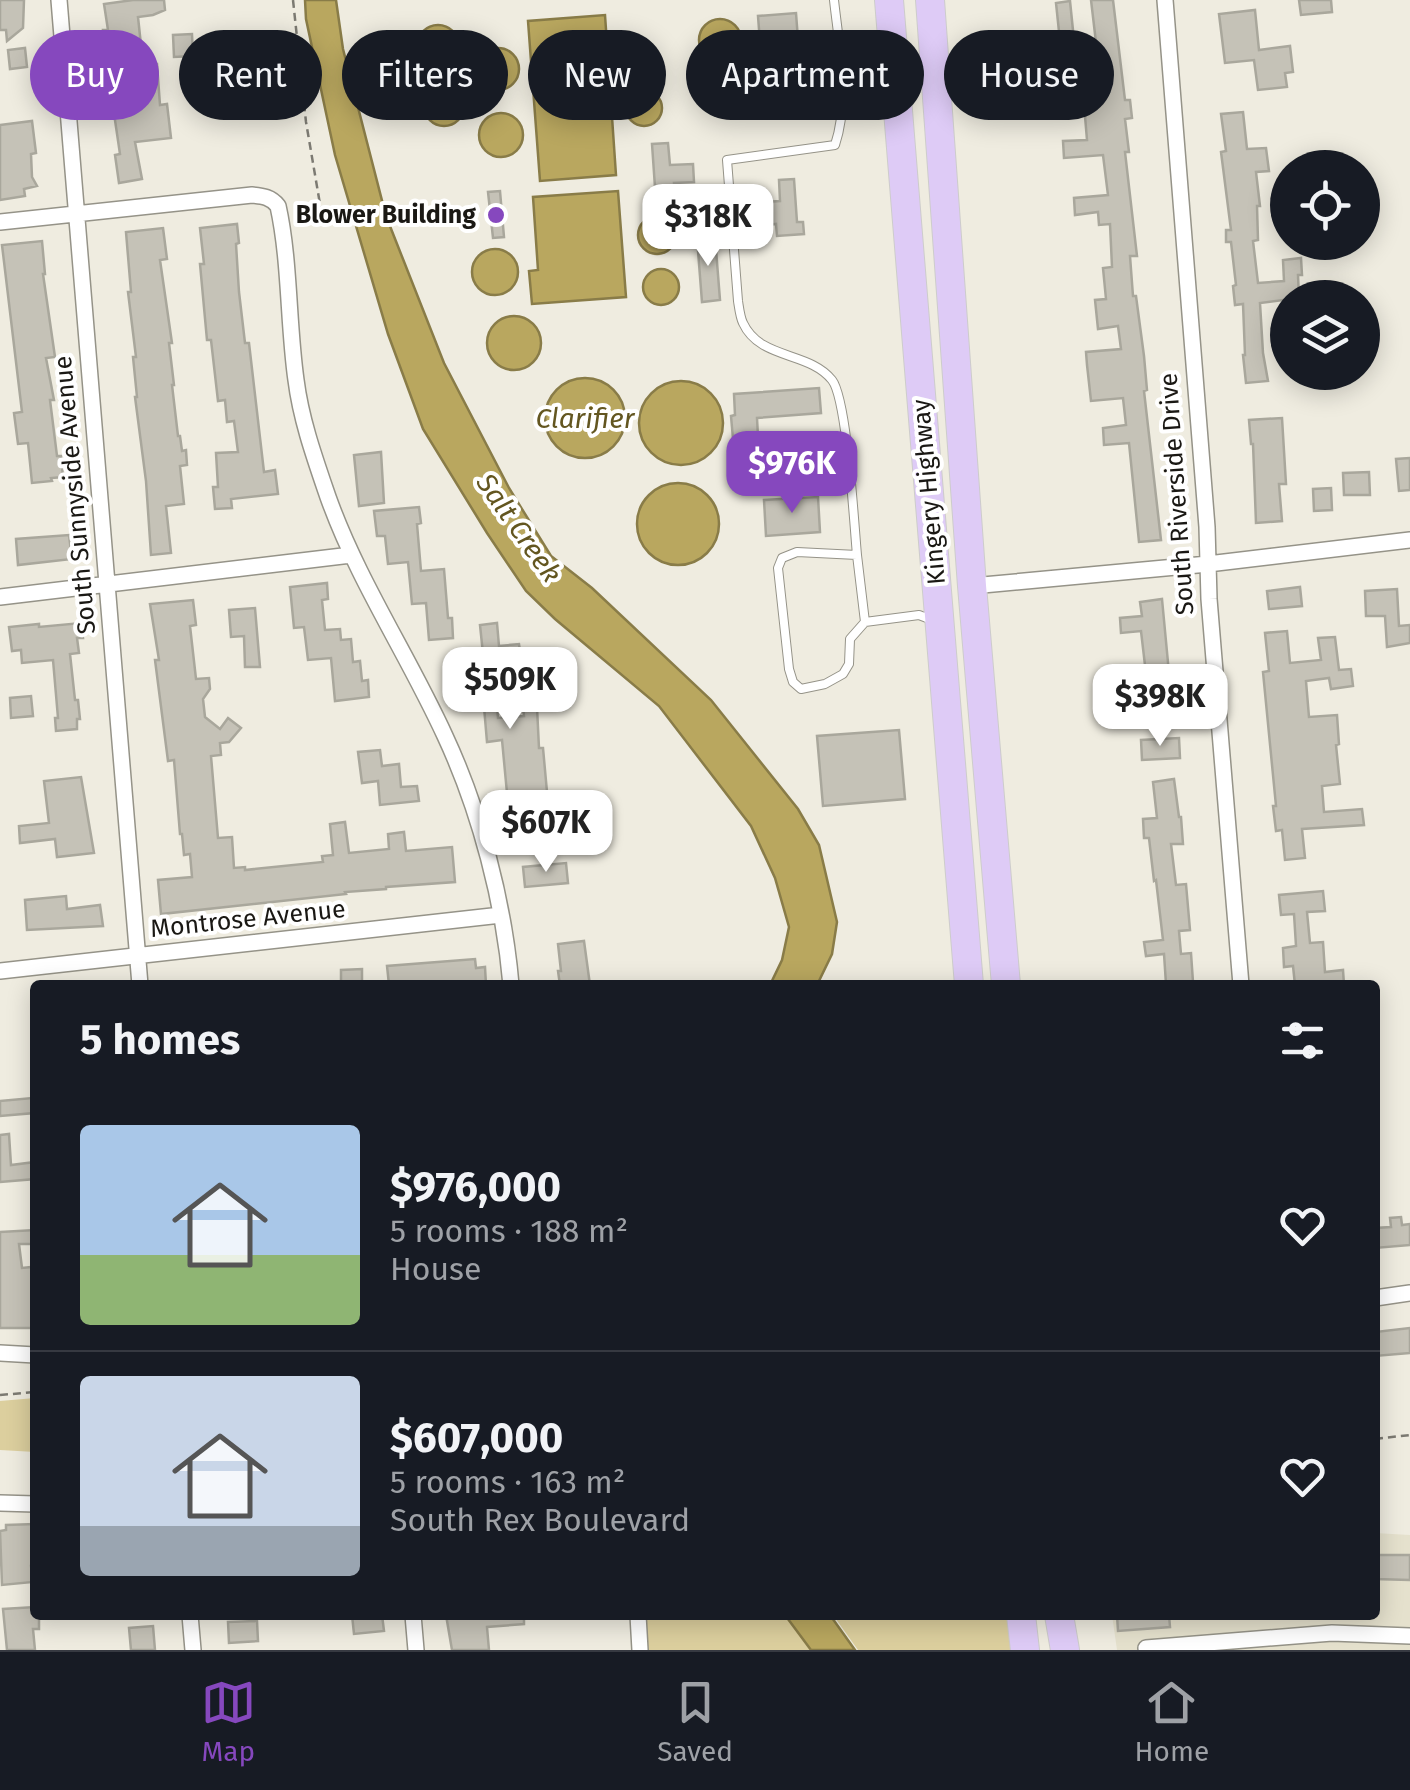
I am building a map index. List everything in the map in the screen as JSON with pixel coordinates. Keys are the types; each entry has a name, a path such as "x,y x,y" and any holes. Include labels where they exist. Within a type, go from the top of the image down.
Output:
{"highway":[{"name":"Kingery Highway","path":"889,0 970,980"},
{"name":"Kingery Highway","path":"930,0 972,586 1006,980"},
{"path":"1022,1620 1025,1650"},
{"path":"1060,1620 1065,1650"}],"street":[{"name":"South Sunnyside Avenue","path":"58,0 140,980"},
{"name":"South Riverside Drive","path":"1165,0 1241,980"},
{"path":"0,222 252,196 265,196 277,207 299,400 329,499 351,555 445,735 472,808 501,915 510,980"},
{"path":"972,586 1410,540"},
{"path":"0,596 351,555"},
{"name":"Montrose Avenue","path":"0,971 501,915"},
{"path":"1380,1297 1410,1294"},
{"path":"0,1353 30,1354"},
{"path":"0,1502 30,1504"},
{"path":"190,1620 193,1650"},
{"path":"413,1620 416,1650"},
{"path":"638,1620 640,1650"},
{"path":"1146,1648 1332,1633 1410,1636"}],"lane":[{"path":"834,0 842,126 835,145 727,160 743,323 756,340 776,353 817,366 834,383 842,411 864,622"},
{"path":"857,555 797,552 782,558 778,568 786,649 793,682 801,689 843,674 849,664 850,639 864,622 919,614 940,626"}],"path":[{"path":"277,207 322,210 306,122 293,0"},
{"path":"0,1395 30,1392"},
{"path":"1380,1438 1410,1434"}],"shaded area":[{"path":"30,1398 30,1452 0,1450 0,1401"},
{"path":"1380,1533 1410,1535 1410,1650 1117,1650 1113,1620 1380,1620"},
{"path":"642,1620 789,1620 811,1650 645,1650"},
{"path":"837,1620 1011,1620 1015,1650 858,1650"}],"water":[{"name":"Salt Creek","path":"305,0 336,0 342,42 342,120 361,120 386,216 444,363 509,488 551,556 592,588 711,700 798,809 819,845 837,922 832,954 819,980 772,980 782,960 789,927 775,878 751,826 659,706 526,591 423,429 388,334 335,155 322,94 322,30 308,30"},
{"path":"605,15 606,30 529,30 528,21"},
{"path":"712,20 728,20 739,30 701,30"},
{"path":"430,26 452,30 424,30"},
{"path":"508,50 518,61 518,77 508,88"},
{"path":"510,114 522,126 522,144 510,156 492,156 480,144 480,126 484,120 508,120"},
{"path":"430,120 458,120 452,125 436,125"},
{"path":"535,120 612,120 616,175 540,181"},
{"path":"630,120 658,120 644,126"},
{"path":"618,191 626,297 532,304 529,271 538,270 533,197"},
{"path":"657,216 670,222 676,235 670,248 657,254 644,248 638,235 644,222"},
{"path":"495,249 512,255 518,272 512,289 495,295 478,289 472,272 478,255"},
{"path":"661,269 674,274 679,287 674,300 661,305 648,300 643,287 648,274"},
{"name":"Clarifier","path":"514,316 533,324 541,343 533,362 514,370 495,362 487,343 495,324"},
{"name":"Clarifier","path":"585,378 600,381 613,390 622,403 622,433 613,446 600,455 585,458 570,455 557,446 548,433 545,418 548,403 557,390 570,381"},
{"name":"Clarifier","path":"673,381 689,381 705,388 716,399 723,423 720,439 711,453 689,465 673,465 657,458 646,447 639,431 639,415 646,399 657,388"},
{"name":"Clarifier","path":"678,483 707,495 719,524 707,553 678,565 649,553 637,524 649,495"},
{"path":"789,1620 834,1620 855,1650 811,1650"}],"building":[{"path":"0,0 24,0 23,28 7,41 6,30 0,30"},
{"path":"164,0 165,10 138,17 139,30 108,30 104,4"},
{"path":"1091,0 1113,0 1125,100 1130,100 1132,118 1125,119 1129,152 1125,152 1137,256 1130,256 1144,356 1144,391 1161,540 1139,542 1129,443 1104,445 1103,428 1126,425 1123,398 1091,401 1086,352 1121,349 1118,326 1098,329 1095,300 1106,299 1103,268 1112,267 1110,224 1099,225 1098,212 1075,215 1074,198 1108,195 1103,155 1064,158 1063,141 1087,140 1085,120 1114,120 1114,30 1095,30"},
{"path":"1299,0 1331,0 1332,12 1301,15"},
{"path":"1070,1 1073,30 1059,30 1056,3"},
{"path":"1255,10 1259,50 1290,46 1293,72 1285,73 1287,87 1258,90 1254,60 1225,63 1219,14"},
{"path":"796,13 797,30 759,30 758,16"},
{"path":"173,35 179,35 179,57 174,57"},
{"path":"25,48 27,67 10,69 8,50"},
{"path":"159,91 160,105 167,104 171,138 135,142 142,179 119,183 115,155 120,154 115,120 159,120"},
{"path":"1243,112 1247,149 1266,148 1269,171 1256,172 1260,206 1258,240 1253,241 1258,283 1270,282 1270,302 1260,303 1268,381 1246,383 1243,304 1235,305 1231,242 1226,242 1226,230 1231,230 1221,152 1226,151 1221,114"},
{"path":"32,121 36,153 31,154 32,177 37,186 24,189 25,196 0,200 0,125"},
{"path":"668,143 670,165 693,164 694,182 674,183 675,201 656,202 652,144"},
{"path":"794,179 797,222 803,222 804,234 777,236 776,224 767,225 765,202 780,201 779,180"},
{"name":"Blower Building","path":"500,191 504,237 493,238 488,192"},
{"path":"237,224 239,292 264,472 275,470 278,494 231,499 232,508 215,509 216,453 238,452 234,421 227,422 225,400 218,401 211,340 207,340 200,228"},
{"path":"163,228 167,259 160,260 172,343 172,385 178,436 182,451 186,450 187,465 180,466 184,504 166,506 171,553 151,555 135,397 136,357 126,232"},
{"path":"715,237 720,300 702,302 697,238"},
{"path":"42,241 55,357 46,358 63,477 32,483 28,443 18,444 14,413 22,412 2,245"},
{"path":"1283,260 1301,260 1302,275 1298,275 1298,280 1284,280"},
{"path":"819,388 821,413 757,418 758,437 733,439 734,394"},
{"path":"1282,418 1286,484 1279,484 1282,521 1256,523 1249,420"},
{"path":"381,452 384,503 359,506 354,455"},
{"path":"1410,458 1410,490 1399,491 1396,459"},
{"path":"1369,472 1370,495 1344,495 1343,473"},
{"path":"1331,488 1332,510 1314,511 1313,489"},
{"path":"818,497 820,532 766,536 764,500"},
{"path":"419,507 421,571 444,569 453,638 429,640 426,603 412,604 408,562 388,564 385,536 377,536 374,511"},
{"path":"69,535 72,559 18,565 16,539"},
{"path":"327,583 328,599 322,600 325,630 340,629 341,640 351,639 353,662 360,661 362,681 368,680 369,697 335,701 331,658 308,660 304,627 294,628 290,587"},
{"path":"1300,587 1302,606 1269,609 1267,591"},
{"path":"1397,589 1399,626 1410,625 1410,643 1387,647 1385,616 1366,616 1365,591"},
{"path":"1162,599 1172,705 1150,708 1141,631 1121,633 1120,618 1142,616 1140,602"},
{"path":"193,600 196,625 190,626 196,679 209,678 210,689 203,699 205,717 220,729 228,718 241,728 229,742 220,743 221,755 211,756 218,838 232,837 234,868 323,862 322,856 333,855 330,824 345,822 349,853 389,849 388,834 404,832 406,851 452,847 455,882 161,914 158,880 192,877 190,854 184,855 180,834 174,760 168,761 150,604"},
{"path":"255,608 260,667 245,667 244,636 231,637 229,610"},
{"path":"81,623 79,653 70,654 80,719 77,729 56,731 53,660 22,663 21,650 12,651 9,627"},
{"path":"497,623 499,646 519,644 521,659 485,663 487,686 495,686 498,718 524,716 521,688 536,687 539,748 543,748 547,792 543,793 547,833 518,836 513,792 507,793 502,740 487,742 484,707 469,709 466,677 455,678 453,657 483,654 480,625"},
{"path":"1287,631 1290,663 1321,660 1318,638 1335,637 1339,670 1351,669 1353,686 1331,689 1329,678 1306,681 1309,717 1337,715 1340,784 1322,786 1324,812 1362,809 1364,825 1302,829 1305,858 1285,860 1282,830 1276,831 1273,806 1263,672 1269,671 1265,633"},
{"path":"31,696 33,716 11,718 10,698"},
{"path":"899,730 905,799 823,806 817,736"},
{"path":"1179,738 1180,758 1142,760 1141,740"},
{"path":"380,750 382,766 399,764 401,787 417,786 419,801 380,805 378,781 362,783 358,752"},
{"path":"81,777 94,853 57,857 55,839 20,843 19,826 49,823 44,781"},
{"path":"1174,779 1183,844 1171,844 1176,885 1186,884 1190,930 1179,931 1181,954 1191,953 1193,980 1166,980 1164,954 1146,956 1144,942 1163,940 1149,838 1144,838 1143,819 1157,818 1153,782"},
{"path":"566,863 568,883 525,887 523,867"},
{"path":"1323,891 1325,911 1307,912 1310,943 1323,942 1325,972 1343,970 1344,980 1294,980 1293,966 1284,967 1283,948 1296,946 1294,914 1281,915 1279,895"},
{"path":"66,896 67,909 100,905 103,926 27,930 25,900"},
{"path":"584,941 589,980 559,980 558,944"},
{"path":"475,959 476,968 485,967 486,980 388,980 387,966"},
{"path":"362,969 362,980 341,980 341,970"},
{"path":"30,1098 30,1113 0,1116 0,1101"},
{"path":"9,1134 11,1165 30,1163 30,1179 0,1182 0,1135"},
{"path":"1401,1217 1402,1225 1410,1224 1410,1245 1380,1248 1380,1228 1391,1227 1390,1218"},
{"path":"30,1230 30,1244 19,1244 22,1268 30,1267 30,1328 0,1328 0,1232"},
{"path":"1410,1328 1410,1353 1380,1356 1380,1331"},
{"path":"30,1524 30,1582 2,1585 0,1531 6,1530 6,1525"},
{"path":"1380,1555 1410,1555 1410,1580 1380,1579"},
{"path":"30,1607 30,1620 39,1620 39,1629 33,1629 35,1650 7,1650 3,1609"},
{"path":"353,1620 383,1620 384,1631 354,1634"},
{"path":"447,1620 524,1620 524,1624 487,1627 489,1650 452,1650"},
{"path":"1117,1620 1169,1620 1170,1627 1118,1631"},
{"path":"257,1621 258,1641 229,1643 228,1622"},
{"path":"153,1626 155,1650 131,1650 129,1628"}],"place":[{"name":"Blower Building","path":"496,215"}]}
